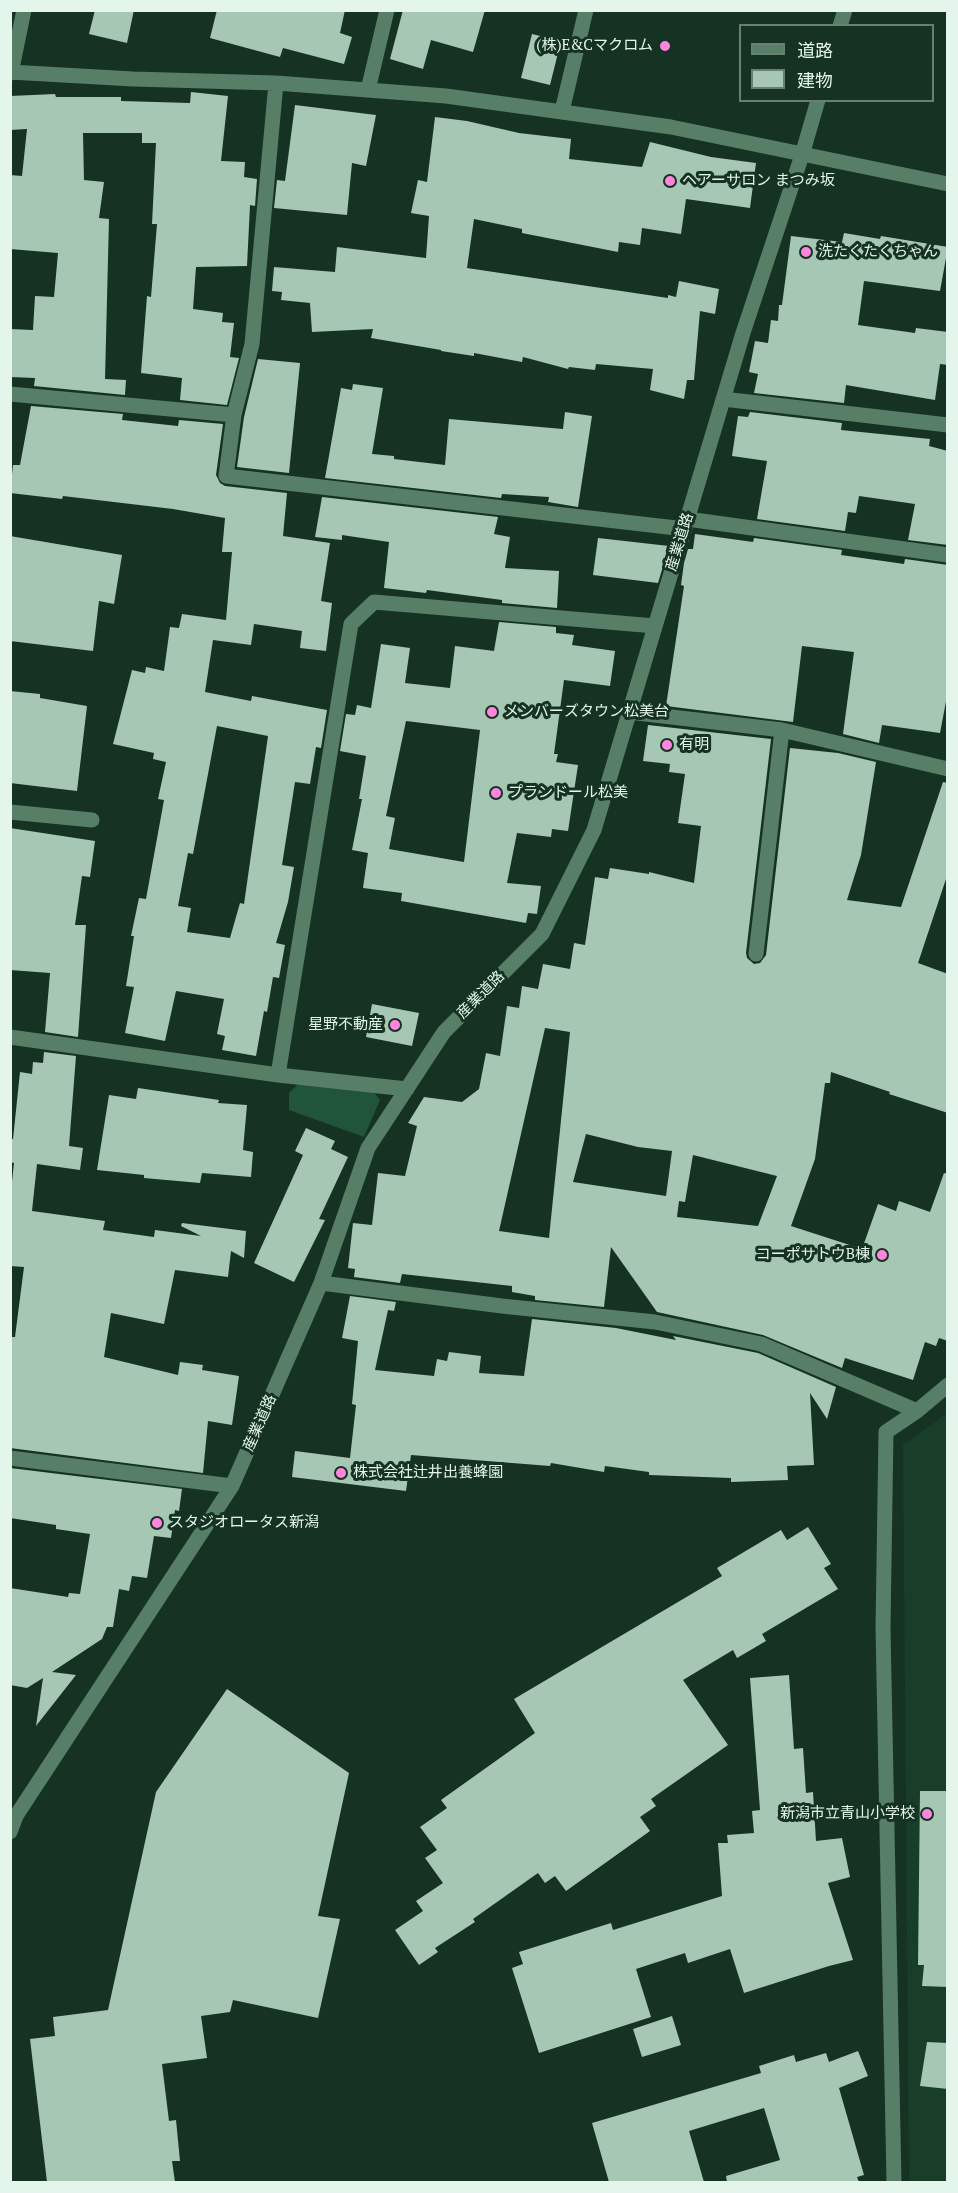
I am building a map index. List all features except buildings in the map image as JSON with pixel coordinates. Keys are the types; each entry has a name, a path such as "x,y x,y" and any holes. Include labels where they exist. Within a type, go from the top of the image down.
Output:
{"street":[{"path":"24,10 11,73 276,83 446,96 671,127 948,184"},
{"path":"368,90 387,10"},
{"path":"562,111 586,10"},
{"path":"276,83 252,344 234,415 226,476 686,524 948,555"},
{"name":"産業道路","path":"10,1832 15,1816 232,1486 321,1283 368,1148 444,1032 542,934 594,830 723,399 817,102"},
{"path":"10,394 234,415"},
{"path":"723,399 948,426"},
{"path":"278,1075 351,624 374,602 655,626"},
{"path":"629,712 782,730 948,769"},
{"path":"756,954 782,730"},
{"path":"10,812 92,820"},
{"path":"10,1037 278,1075 407,1089"},
{"path":"321,1283 502,1306 655,1322 761,1344 917,1411"},
{"path":"894,2182 883,1628 886,1432 917,1411 948,1385"},
{"path":"10,1458 232,1486"}],"shaded area":[{"path":"299,1083 374,1092 380,1100 364,1137 289,1110 289,1093"},
{"name":"新潟市立青山小学校","path":"947,1413 947,2182 909,2182 903,1445"}],"place":[{"name":"(株)E&Cマクロム","path":"665,46"},
{"name":"ヘアーサロン まつみ坂","path":"670,181"},
{"name":"洗たくたくちゃん","path":"806,252"},
{"name":"メンバーズタウン松美台","path":"492,712"},
{"name":"有明","path":"667,745"},
{"name":"プランドール松美","path":"496,793"},
{"name":"星野不動産","path":"395,1025"},
{"name":"コーポサトウB棟","path":"882,1255"},
{"name":"株式会社辻井出養蜂園","path":"341,1473"},
{"name":"スタジオロータス新潟","path":"157,1523"},
{"name":"新潟市立青山小学校","path":"927,1814"}]}
